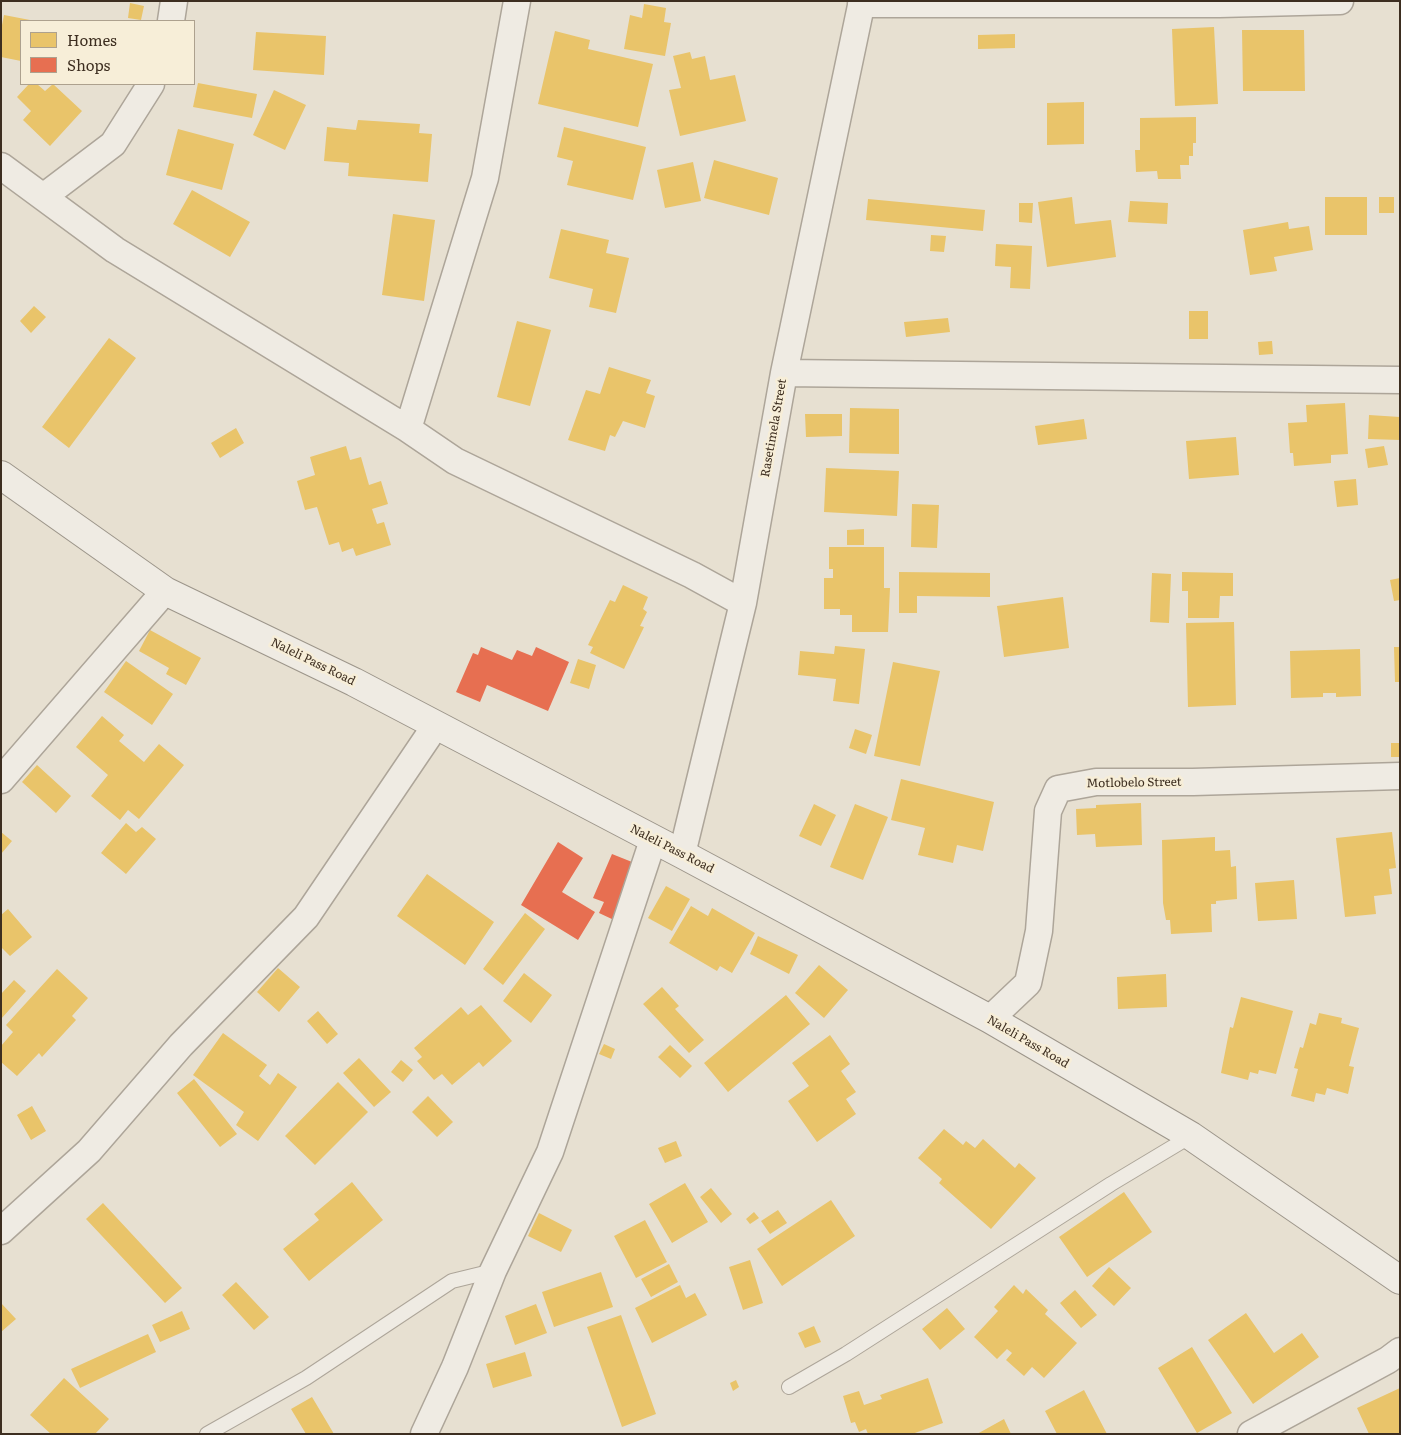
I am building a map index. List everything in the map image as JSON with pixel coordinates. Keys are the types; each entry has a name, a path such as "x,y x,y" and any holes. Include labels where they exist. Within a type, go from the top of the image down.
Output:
{"main road":[{"name":"Naleli Pass Road","path":"1,475 165,592 354,682 682,854 990,1019 1191,1136 1400,1280"}],"street":[{"path":"171,20 174,1"},
{"path":"408,429 485,178 517,1"},
{"path":"861,3 1219,4 1340,1"},
{"name":"Rasetimela Street","path":"682,854 743,603 784,374 861,3"},
{"path":"43,197 114,144 150,85"},
{"path":"1,166 115,250 408,429 455,461 692,575 743,603"},
{"path":"784,374 1400,380"},
{"path":"1,780 165,592"},
{"path":"1,1232 89,1151 181,1044 306,917 436,725"},
{"name":"Motlobelo Street","path":"990,1019 1028,983 1039,931 1048,811 1058,789 1076,784 1096,782 1193,782 1400,776"},
{"path":"424,1434 455,1367 493,1271 550,1152 653,840"},
{"path":"1251,1434 1388,1360 1400,1351"}],"lane":[{"path":"789,1387 846,1354 1111,1184 1191,1136"},
{"path":"207,1434 306,1378 452,1281 493,1271"}],"building: Homes":[{"path":"130,3 144,6 141,20 128,18"},
{"path":"644,4 666,8 664,22 671,23 665,56 624,49 630,15 642,18"},
{"path":"4,15 30,20 20,20 20,61 1,57 1,30"},
{"path":"1214,27 1218,104 1175,106 1172,29"},
{"path":"1242,30 1304,30 1305,91 1243,91"},
{"path":"555,31 590,40 588,49 653,64 638,127 538,104"},
{"path":"256,32 326,36 324,75 253,70"},
{"path":"1015,34 1015,48 978,49 978,35"},
{"path":"690,52 692,59 705,56 710,80 735,75 746,121 680,136 669,90 681,88 673,56"},
{"path":"198,83 257,94 252,118 193,107"},
{"path":"28,85 38,85 45,91 54,85 82,111 50,146 23,120 31,111 17,97"},
{"path":"274,90 306,105 285,150 253,135"},
{"path":"1084,102 1084,144 1047,145 1047,103"},
{"path":"1196,117 1196,143 1193,143 1193,156 1189,156 1189,165 1180,165 1181,179 1158,179 1157,171 1136,172 1135,150 1140,150 1140,118"},
{"path":"358,120 420,124 419,133 432,134 428,182 348,176 349,163 324,161 327,127 356,130"},
{"path":"564,127 646,147 633,200 567,185 573,161 557,157"},
{"path":"178,129 234,144 222,190 166,175"},
{"path":"714,160 778,178 769,215 704,198"},
{"path":"693,162 701,201 665,208 657,170"},
{"path":"192,190 250,222 230,257 173,224"},
{"path":"1072,197 1075,224 1111,220 1116,257 1047,267 1038,202"},
{"path":"1325,197 1367,197 1367,235 1325,235"},
{"path":"1379,197 1394,197 1394,213 1379,213"},
{"path":"868,199 985,210 983,231 866,220"},
{"path":"1130,201 1168,203 1167,224 1128,222"},
{"path":"1019,203 1033,203 1032,223 1019,222"},
{"path":"393,214 435,220 424,301 382,295"},
{"path":"1288,222 1289,229 1309,226 1313,250 1274,257 1277,271 1250,275 1243,230"},
{"path":"561,229 609,240 606,253 629,258 616,313 589,307 593,289 549,278"},
{"path":"931,235 946,236 944,252 930,251"},
{"path":"996,244 1032,246 1030,289 1010,288 1011,267 995,266"},
{"path":"34,306 46,317 31,333 20,321"},
{"path":"1189,311 1208,311 1208,339 1189,339"},
{"path":"948,318 950,332 906,337 904,322"},
{"path":"517,321 551,330 530,406 497,397"},
{"path":"109,338 136,358 69,448 42,427"},
{"path":"1272,341 1273,354 1259,355 1258,342"},
{"path":"609,367 651,380 646,393 655,396 645,428 623,421 615,437 610,435 605,451 568,440 586,390 600,394"},
{"path":"1345,403 1348,454 1331,455 1331,463 1294,466 1293,453 1290,453 1288,423 1307,422 1306,405"},
{"path":"850,408 899,409 899,454 849,453"},
{"path":"805,414 842,414 842,436 806,437"},
{"path":"1369,415 1400,417 1400,440 1368,439"},
{"path":"1084,419 1087,439 1038,445 1035,426"},
{"path":"236,428 244,443 220,458 211,443"},
{"path":"1236,437 1239,475 1189,479 1186,441"},
{"path":"346,446 350,460 361,457 369,485 381,481 388,504 372,509 377,524 384,522 391,545 356,556 353,548 342,552 339,542 329,545 317,507 305,510 297,481 315,475 310,457"},
{"path":"1384,446 1388,465 1368,468 1365,449"},
{"path":"826,468 899,471 897,516 824,512"},
{"path":"1356,479 1358,505 1337,507 1334,481"},
{"path":"912,504 939,505 937,548 911,547"},
{"path":"864,529 864,545 847,545 847,530"},
{"path":"829,547 884,547 884,588 890,588 888,632 852,632 852,615 840,615 840,609 824,609 824,578 833,578 833,569 829,569"},
{"path":"899,572 990,573 990,597 917,596 917,613 899,613"},
{"path":"1182,572 1233,573 1233,596 1220,596 1219,618 1188,618 1188,591 1182,591"},
{"path":"1152,573 1171,574 1169,623 1150,622"},
{"path":"1400,578 1400,600 1394,601 1390,580"},
{"path":"623,585 648,597 643,609 647,612 640,626 644,627 624,669 590,653 593,647 588,645 610,600 615,602"},
{"path":"1063,597 1069,648 1004,657 997,606"},
{"path":"1234,622 1236,705 1188,707 1186,623"},
{"path":"150,630 201,658 186,685 166,674 169,668 139,651"},
{"path":"835,646 865,649 859,704 833,701 836,679 798,675 800,651 834,654"},
{"path":"1394,647 1400,647 1400,682 1395,682"},
{"path":"1360,649 1361,696 1336,697 1336,693 1323,693 1323,697 1291,698 1290,651"},
{"path":"578,659 596,665 589,689 570,683"},
{"path":"126,661 173,694 152,725 104,692"},
{"path":"893,662 940,671 920,766 874,756"},
{"path":"102,716 124,735 119,741 144,762 159,744 184,765 139,819 128,810 120,820 91,796 108,775 76,747"},
{"path":"855,729 872,735 866,754 849,748"},
{"path":"1391,743 1400,743 1400,757 1391,757"},
{"path":"37,765 71,796 56,813 22,782"},
{"path":"901,779 994,802 983,851 957,845 953,863 918,855 925,828 891,820"},
{"path":"1141,803 1142,845 1096,847 1095,834 1077,835 1076,809 1096,808 1096,805"},
{"path":"814,804 836,815 821,846 799,836"},
{"path":"855,804 888,817 863,880 830,867"},
{"path":"126,823 136,832 142,827 156,839 126,874 101,853"},
{"path":"1,832 12,841 1,854"},
{"path":"1392,832 1396,868 1389,869 1392,894 1374,896 1376,914 1345,917 1336,838"},
{"path":"1215,837 1215,851 1230,850 1231,867 1236,866 1237,899 1216,901 1216,904 1211,904 1212,932 1171,934 1170,920 1166,920 1163,903 1162,840"},
{"path":"427,874 494,922 465,965 397,916"},
{"path":"1294,880 1297,919 1258,921 1255,883"},
{"path":"666,886 690,899 672,931 648,918"},
{"path":"691,906 708,916 712,908 755,933 732,973 720,966 717,971 669,943"},
{"path":"8,909 32,937 10,956 1,947 1,915"},
{"path":"525,913 545,929 503,985 483,969"},
{"path":"758,936 798,955 789,974 750,954"},
{"path":"819,965 848,990 824,1018 795,993"},
{"path":"278,968 300,987 279,1012 257,992"},
{"path":"57,969 88,998 72,1016 76,1020 42,1057 39,1053 17,1076 1,1062 1,1046 13,1032 6,1025"},
{"path":"524,973 552,995 531,1023 503,1001"},
{"path":"1166,974 1167,1007 1118,1009 1117,977"},
{"path":"14,980 26,991 1,1019 1,994"},
{"path":"662,987 679,1006 675,1009 704,1040 689,1053 643,1004"},
{"path":"786,995 810,1024 728,1092 704,1063"},
{"path":"1241,997 1293,1011 1276,1074 1259,1070 1258,1074 1250,1072 1248,1080 1221,1073 1230,1027 1233,1028"},
{"path":"481,1005 512,1041 483,1067 479,1062 452,1085 442,1074 434,1080 417,1061 422,1057 414,1048 461,1007 468,1015"},
{"path":"318,1011 338,1034 327,1044 307,1021"},
{"path":"1319,1013 1342,1018 1341,1023 1359,1028 1349,1066 1354,1067 1348,1094 1327,1088 1325,1095 1316,1093 1314,1102 1291,1096 1298,1069 1294,1068 1300,1047 1303,1048 1310,1023 1316,1025"},
{"path":"223,1033 267,1065 259,1076 270,1085 278,1073 297,1087 258,1141 236,1125 244,1112 193,1075"},
{"path":"830,1035 850,1064 841,1071 856,1092 846,1099 856,1114 817,1142 788,1101 809,1086 792,1063"},
{"path":"604,1044 615,1049 611,1059 599,1054"},
{"path":"670,1045 692,1066 680,1078 658,1057"},
{"path":"359,1058 391,1092 374,1107 343,1073"},
{"path":"401,1060 413,1070 403,1082 391,1072"},
{"path":"194,1079 237,1134 220,1147 177,1093"},
{"path":"338,1082 368,1112 315,1165 285,1136"},
{"path":"428,1096 453,1122 437,1137 412,1112"},
{"path":"32,1106 46,1131 31,1140 17,1115"},
{"path":"944,1129 963,1145 966,1141 975,1148 983,1139 1015,1168 1019,1163 1036,1178 991,1229 939,1183 942,1179 918,1158"},
{"path":"676,1141 682,1156 665,1163 658,1148"},
{"path":"352,1182 383,1220 309,1281 283,1249 319,1220 314,1214"},
{"path":"685,1183 708,1222 672,1243 649,1204"},
{"path":"711,1188 732,1214 721,1223 700,1197"},
{"path":"1124,1192 1152,1232 1087,1277 1059,1237"},
{"path":"831,1200 855,1236 782,1286 757,1249"},
{"path":"103,1203 182,1288 165,1303 86,1219"},
{"path":"778,1210 787,1223 770,1234 761,1221"},
{"path":"754,1212 759,1218 750,1224 746,1219"},
{"path":"539,1213 572,1230 561,1252 528,1236"},
{"path":"645,1220 667,1262 636,1278 614,1236"},
{"path":"750,1260 763,1303 743,1310 729,1267"},
{"path":"669,1264 678,1282 651,1297 641,1279"},
{"path":"1109,1267 1131,1288 1114,1306 1092,1286"},
{"path":"601,1272 613,1307 554,1327 542,1292"},
{"path":"236,1282 269,1317 254,1330 222,1295"},
{"path":"680,1285 686,1298 695,1293 707,1315 652,1343 635,1308"},
{"path":"1014,1285 1023,1294 1026,1289 1048,1310 1045,1314 1077,1343 1044,1378 1032,1367 1024,1376 1006,1360 1012,1353 1007,1349 997,1359 974,1337 998,1311 994,1307"},
{"path":"1075,1290 1097,1315 1081,1328 1060,1303"},
{"path":"1,1303 16,1319 1,1332"},
{"path":"536,1304 547,1333 515,1345 505,1316"},
{"path":"947,1308 965,1329 940,1350 922,1329"},
{"path":"182,1311 190,1329 160,1342 152,1325"},
{"path":"1246,1313 1274,1353 1302,1333 1319,1357 1253,1404 1208,1340"},
{"path":"621,1315 656,1414 622,1427 587,1327"},
{"path":"814,1326 821,1342 805,1348 798,1333"},
{"path":"148,1334 156,1352 80,1388 71,1369"},
{"path":"1192,1347 1232,1413 1197,1433 1158,1368"},
{"path":"525,1352 532,1376 493,1388 486,1364"},
{"path":"64,1378 109,1419 95,1434 51,1434 30,1415"},
{"path":"928,1378 943,1423 912,1434 868,1434 866,1429 859,1432 855,1422 851,1423 843,1396 859,1391 864,1405 882,1399 880,1395"},
{"path":"736,1380 739,1387 733,1391 730,1383"},
{"path":"1400,1388 1400,1434 1369,1434 1357,1408"},
{"path":"1084,1390 1107,1434 1057,1434 1045,1411"},
{"path":"312,1397 334,1434 306,1434 291,1409"},
{"path":"1004,1419 1011,1434 977,1434"}],"building: Shops":[{"path":"481,647 512,660 517,650 532,656 536,647 569,662 548,711 487,685 480,702 456,692 473,653 478,655"},
{"path":"558,842 583,858 562,892 595,912 578,940 521,905"},
{"path":"612,854 637,864 614,920 599,913 604,902 593,898"}]}
